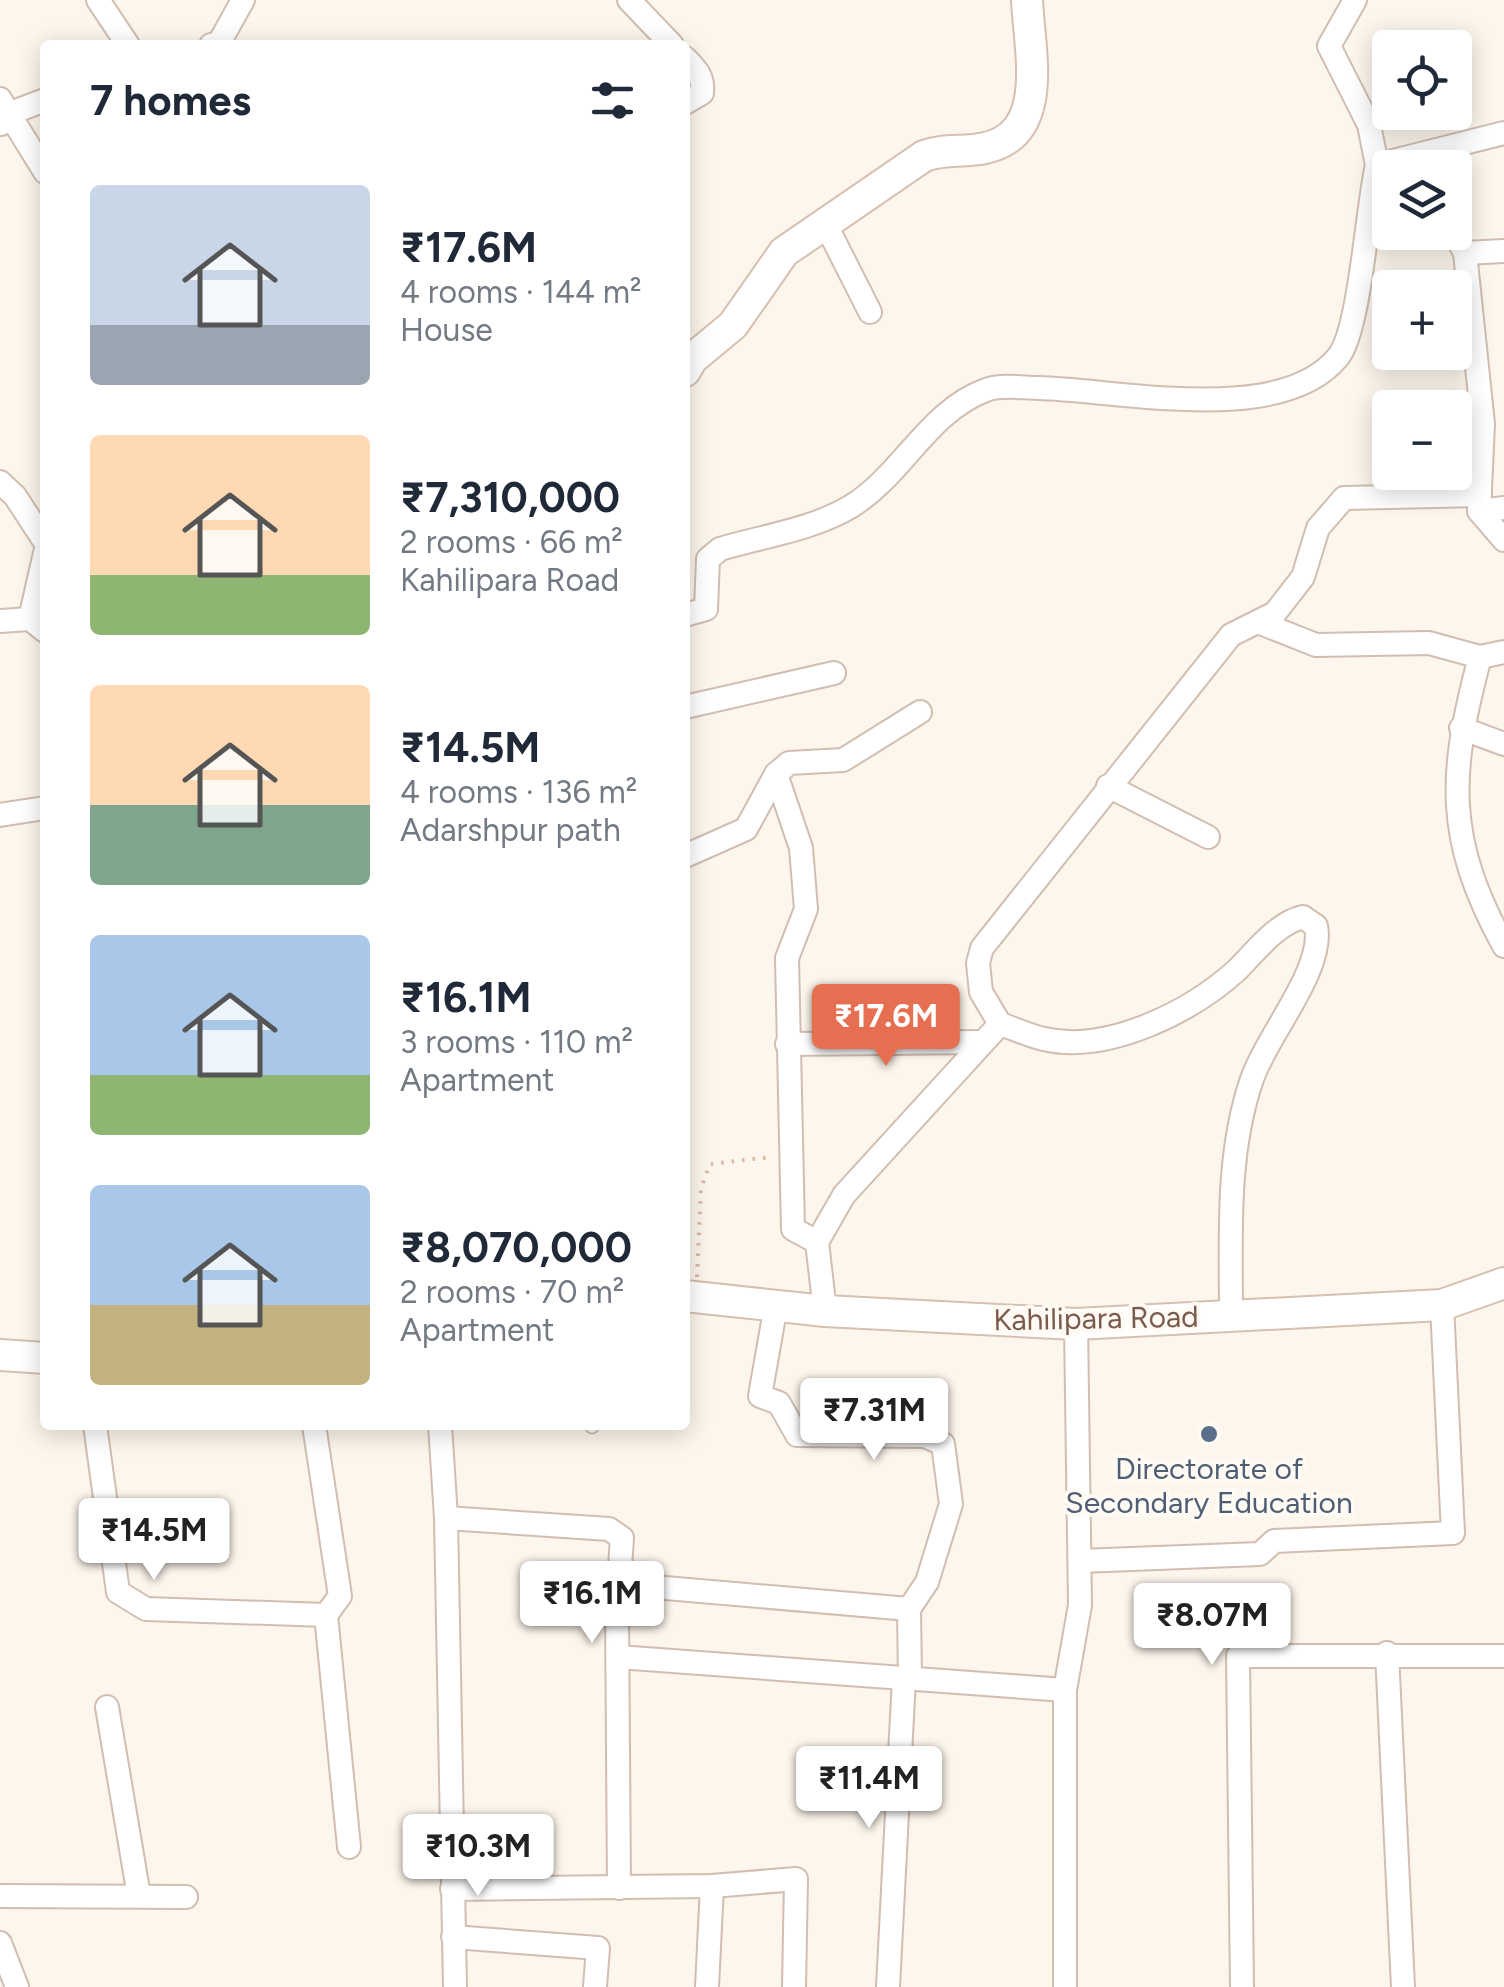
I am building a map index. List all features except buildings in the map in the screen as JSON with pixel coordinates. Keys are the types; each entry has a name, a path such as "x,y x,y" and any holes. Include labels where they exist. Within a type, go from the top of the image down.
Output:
{"main road":[{"path":"690,362 734,324 784,252 924,156 945,148 983,149 1009,140 1024,124 1031,99 1026,0"},
{"name":"Kahilipara Road","path":"691,1291 826,1311 1076,1324 1442,1304 1463,1301 1504,1283"},
{"path":"0,1356 40,1358"}],"street":[{"path":"98,0 125,40"},
{"path":"221,40 244,0"},
{"path":"630,0 667,40"},
{"path":"1355,0 1328,46 1369,126 1374,150"},
{"path":"690,63 700,73 703,86 702,93 690,100"},
{"path":"40,102 3,113 40,165"},
{"path":"1451,150 1504,134"},
{"path":"690,614 706,609 708,559 720,550 813,524 850,507 879,484 930,428 989,388 1098,390 1204,403 1303,384 1338,356 1351,326 1372,196"},
{"path":"826,225 870,312"},
{"path":"1472,245 1504,251"},
{"path":"1461,250 1483,424 1479,503 1504,540"},
{"path":"0,482 40,533"},
{"path":"1231,1316 1233,1155 1241,1114 1268,1040 1313,963 1318,946 1316,926 1302,917 1286,921 1226,980 1189,1008 1150,1026 1095,1038 1048,1040 1000,1024 981,992 978,963 982,948 1232,635 1275,613 1303,577 1318,528 1344,498 1479,503 1504,508"},
{"path":"0,621 37,625 40,588"},
{"path":"1258,622 1316,645 1429,643 1480,657 1504,652"},
{"path":"1480,657 1461,728 1455,792 1462,848 1504,946"},
{"path":"690,706 834,673"},
{"path":"690,854 746,829 776,774 789,762 844,760 920,712"},
{"path":"1461,728 1504,744"},
{"path":"776,774 800,848 806,909 787,958 793,1229 817,1242"},
{"path":"1108,786 1208,837"},
{"path":"0,815 40,809"},
{"path":"826,1311 817,1242 844,1195 1000,1024"},
{"path":"787,1044 983,1042"},
{"path":"1080,1561 1260,1554 1274,1540 1453,1533 1442,1304"},
{"path":"776,1305 760,1396 779,1403 797,1436 926,1436 943,1444 951,1504 927,1582 909,1609 888,1987"},
{"path":"1065,1987 1065,1690 1080,1604 1076,1324"},
{"path":"96,1430 118,1592 146,1610 333,1606"},
{"path":"315,1430 333,1606 349,1847"},
{"path":"440,1430 446,1518 455,1987"},
{"path":"446,1518 609,1529 622,1538 619,1888"},
{"path":"619,1584 909,1609"},
{"path":"1387,1654 1403,1987"},
{"path":"1242,1987 1238,1656 1504,1656"},
{"path":"618,1657 1065,1690"},
{"path":"108,1708 138,1896"},
{"path":"452,1889 712,1886 796,1879 794,1987"},
{"path":"707,1987 712,1886"},
{"path":"0,1896 186,1897"},
{"path":"453,1936 598,1948 594,1987"},
{"path":"0,1943 16,1987"}],"path":[{"path":"691,1291 701,1188 710,1164 790,1155"}],"place":[{"name":"Directorate of Secondary Education","path":"1209,1434"}]}
